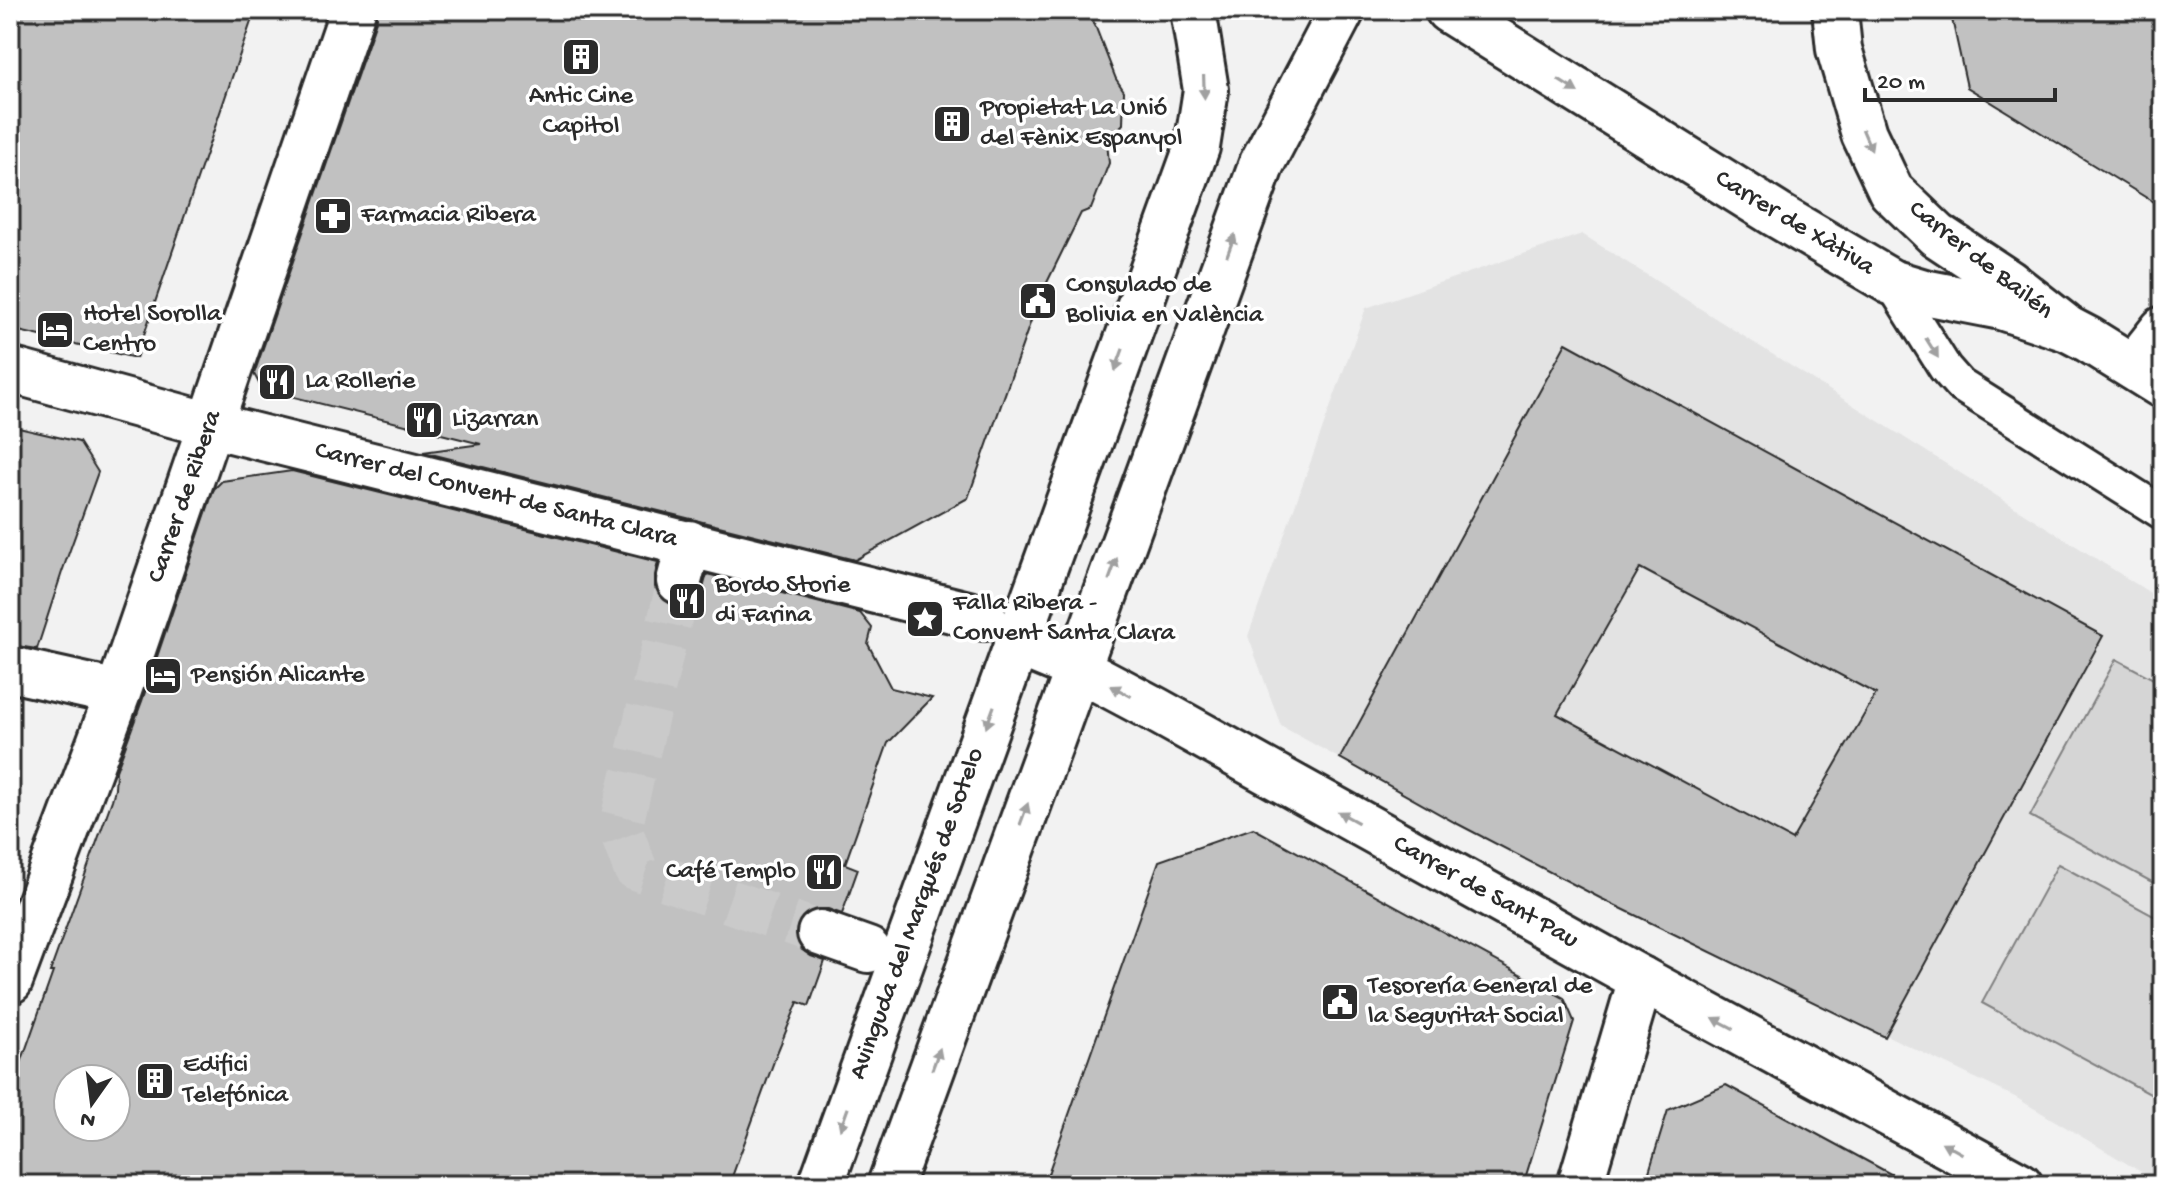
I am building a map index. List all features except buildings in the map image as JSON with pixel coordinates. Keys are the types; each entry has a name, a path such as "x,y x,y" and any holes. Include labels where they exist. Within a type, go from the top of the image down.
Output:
{"street":[{"name":"Carrer de Ribera","path":"10,981 118,693 353,10"},
{"name":"Avinguda del Marqués de Sotelo","path":"821,1185 1000,631 1197,147 1206,90 1193,10"},
{"path":"890,1185 1262,163 1342,10"},
{"name":"Carrer de Xàtiva","path":"1448,10 1777,215 1891,282 1924,292 2001,307 2068,329 2148,377"},
{"name":"Carrer de Bailén","path":"1835,10 1839,49 1864,134 1891,191 1937,235 2008,282 2068,329"},
{"path":"2148,377 2163,329"},
{"name":"Carrer del Convent de Santa Clara","path":"10,370 684,562 1000,631"},
{"path":"1000,631 1077,668"},
{"name":"Carrer de Sant Pau","path":"1077,668 2020,1185"},
{"path":"10,669 118,693"},
{"path":"820,933 868,950"},
{"path":"1580,1185 1641,979"}],"lane":[{"path":"1891,282 1945,368 1960,385 2163,513"}],"shaded area":[{"path":"1582,234 2163,601 2163,1185 2015,1097 1600,898 1281,726 1248,636 1366,308"},
{"path":"2116,659 2163,684 2163,888 2030,816"},
{"path":"2058,864 2163,921 2163,1101 1982,1003"}],"tunnel":[{"path":"679,581 620,829 635,868 820,933"}],"place":[{"name":"Antic Cine Capitol","path":"581,57"},
{"name":"Propietat La Unió del Fènix Espanyol","path":"952,124"},
{"name":"Farmacia Ribera","path":"333,216"},
{"name":"Consulado de Bolivia en València","path":"1038,301"},
{"name":"Hotel Sorolla Centro","path":"55,330"},
{"name":"La Rollerie","path":"277,382"},
{"name":"Lizarran","path":"424,420"},
{"name":"Bordo Storie di Farina","path":"687,601"},
{"name":"Falla Ribera - Convent Santa Clara","path":"925,619"},
{"name":"Pensión Alicante","path":"163,676"},
{"name":"Café Templo","path":"824,872"},
{"name":"Tesorería General de la Seguritat Social","path":"1340,1002"},
{"name":"Edifici Telefónica","path":"155,1081"}]}
